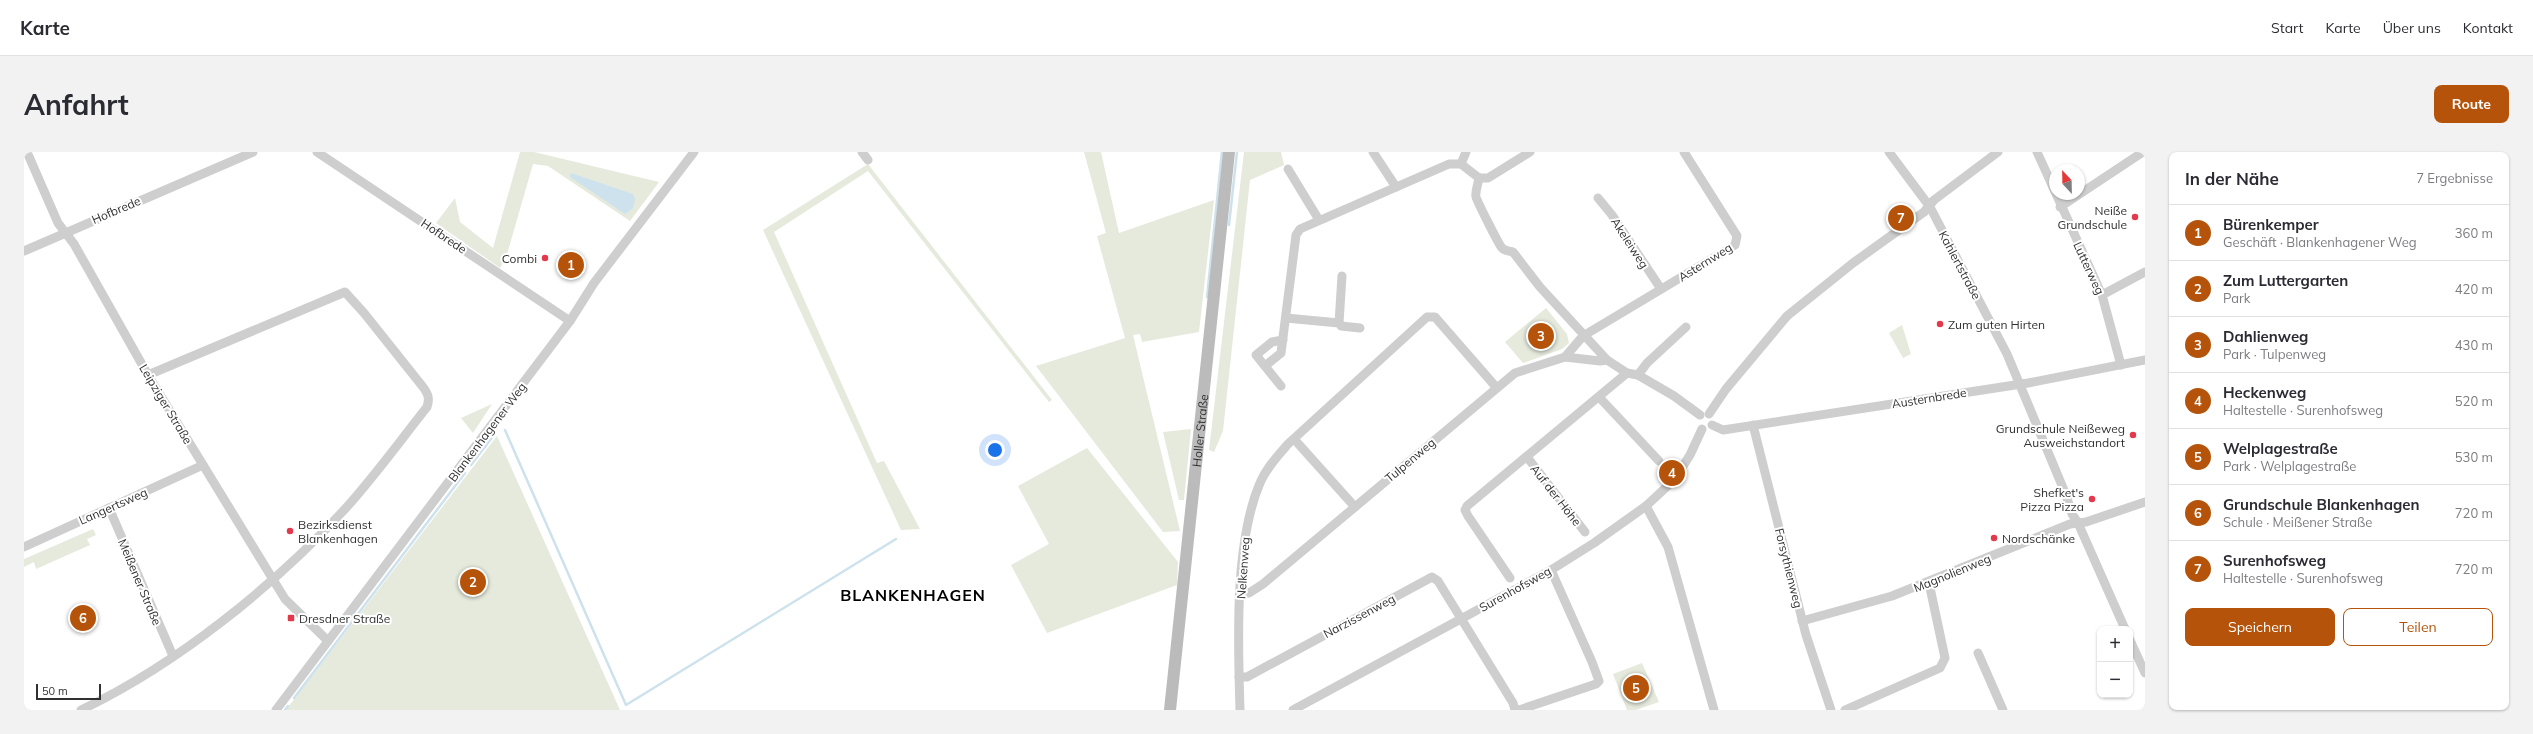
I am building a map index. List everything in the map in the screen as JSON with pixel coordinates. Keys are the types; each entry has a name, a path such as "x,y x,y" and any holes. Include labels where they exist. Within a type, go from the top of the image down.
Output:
{"street":[{"name":"Leipziger Straße","path":"27,152 58,223 66,232 148,375 272,578 285,599 328,641"},
{"name":"Hofbrede","path":"24,251 252,152"},
{"name":"Hofbrede","path":"318,152 570,321"},
{"name":"Blankenhagener Weg","path":"276,710 570,321 594,283 694,152"},
{"path":"862,152 868,160"},
{"name":"Holler Straße","path":"1170,710 1229,152"},
{"path":"1373,152 1396,187"},
{"path":"1462,164 1466,152"},
{"path":"1265,366 1282,353 1296,235 1300,229 1449,164 1462,164 1479,178 1488,178 1530,152"},
{"name":"Asternweg","path":"1583,336 1735,245 1737,236 1684,152"},
{"name":"Kahlertstraße","path":"1889,152 1930,207 2007,354 2066,495 2072,514 2078,522 2124,626"},
{"path":"1479,178 1476,196 1478,203 1494,232 1495,239 1503,250 1513,252 1583,336 1607,360 1627,373 1638,375 1705,415 1713,419 1712,425 1708,429 1702,429 1697,422 1705,415 1787,316 1845,269 1930,207 1934,200 1998,152"},
{"name":"Lutterweg","path":"2037,152 2060,207 2102,295 2121,365"},
{"path":"2060,207 2143,152"},
{"path":"1288,169 1319,220"},
{"name":"Akeleiweg","path":"1598,198 1612,215 1661,289"},
{"path":"2102,295 2145,272"},
{"path":"1339,323 1342,276"},
{"path":"81,710 106,698 173,656 225,619 272,578 346,507 427,407 428,395 364,313 344,292 148,375"},
{"name":"Nelkenweg","path":"1240,710 1239,678 1241,570 1250,509 1260,482 1272,463 1294,439 1427,317 1435,317 1496,387"},
{"path":"1286,318 1339,323 1341,326 1360,328"},
{"path":"1638,375 1647,363 1686,327"},
{"path":"1565,357 1583,336"},
{"path":"1281,386 1256,355 1272,342 1283,340"},
{"path":"1565,357 1600,361 1607,360"},
{"name":"Tulpenweg","path":"1241,594 1249,593 1263,584 1496,387 1523,369 1565,357"},
{"name":"Austernbrede","path":"1712,425 1723,430 2020,384 2145,360"},
{"name":"Auf der Höhe","path":"1510,578 1465,510 1467,506 1527,458 1627,373"},
{"path":"1599,398 1659,461"},
{"name":"Forsythienweg","path":"1753,425 1802,621 1831,710"},
{"name":"Surenhofsweg","path":"1293,710 1550,570 1646,506 1674,480 1690,455 1702,429"},
{"path":"1294,439 1354,507"},
{"name":"Auf der Höhe","path":"1527,458 1585,532"},
{"name":"Langertsweg","path":"24,547 203,465"},
{"name":"Magnolienweg","path":"1802,621 1892,596 1929,583 2078,522 2145,502"},
{"path":"1646,506 1668,547 1714,710"},
{"name":"Meißener Straße","path":"108,508 173,656"},
{"path":"1519,710 1596,684 1599,681 1550,570"},
{"name":"Narzissenweg","path":"1239,678 1247,677 1432,577 1438,581 1461,619"},
{"path":"1845,710 1940,668 1943,664 1945,658 1929,583"},
{"path":"1461,619 1513,703 1515,710"},
{"path":"2133,647 2145,673"},
{"path":"1978,653 2003,710"}],"shaded area":[{"path":"520,152 534,152 659,182 630,221 548,166 533,164 506,258 500,268 436,223 455,198 460,222 493,248"},
{"path":"1084,152 1101,152 1119,233 1214,200 1199,332 1142,342 1140,334 1133,335 1180,531 1163,532 1036,366 1125,338 1097,236 1106,233"},
{"path":"1244,152 1281,152 1284,165 1250,180 1223,431 1214,452 1209,450"},
{"path":"868,164 1052,400 1049,402 868,171 774,232 877,463 884,461 920,529 901,530 763,230"},
{"path":"1546,308 1567,334 1569,343 1562,349 1523,363 1505,342"},
{"path":"1902,325 1911,354 1903,358 1889,333"},
{"path":"492,404 473,433 461,418"},
{"path":"1191,429 1184,500 1179,500 1163,432"},
{"path":"497,436 620,710 286,710 295,698"},
{"path":"1087,448 1178,562 1177,585 1047,633 1011,565 1049,544 1018,486"},
{"path":"93,529 96,535 87,539 90,545 36,569 34,562 24,567 24,559"},
{"path":"1642,663 1659,702 1636,710 1627,710 1613,674"}],"water":[{"path":"571,173 633,194 635,199 633,208 625,214 570,177"}],"waterway":[{"path":"1207,297 1222,152"},
{"path":"1229,225 1237,152"},
{"path":"505,430 626,705 896,539"},
{"path":"471,465 494,435"},
{"path":"294,698 465,473"},
{"path":"285,710 288,706"}],"place":[{"name":"Neiße Grundschule","path":"2135,217"},
{"name":"Surenhofsweg","path":"1901,218"},
{"name":"Combi","path":"545,258"},
{"name":"Bürenkemper","path":"571,265"},
{"name":"Zum guten Hirten","path":"1940,324"},
{"name":"Dahlienweg","path":"1541,336"},
{"name":"Grundschule Neißeweg Ausweichstandort","path":"2133,435"},
{"name":"Heckenweg","path":"1672,473"},
{"name":"Shefket's Pizza Pizza","path":"2092,499"},
{"name":"Bezirksdienst Blankenhagen","path":"290,531"},
{"name":"Nordschänke","path":"1994,538"},
{"name":"Zum Luttergarten","path":"473,582"},
{"name":"Grundschule Blankenhagen","path":"83,618"},
{"name":"Dresdner Straße","path":"291,618"},
{"name":"Welplagestraße","path":"1636,688"}],"district":[{"name":"BLANKENHAGEN","path":"913,595"}]}
